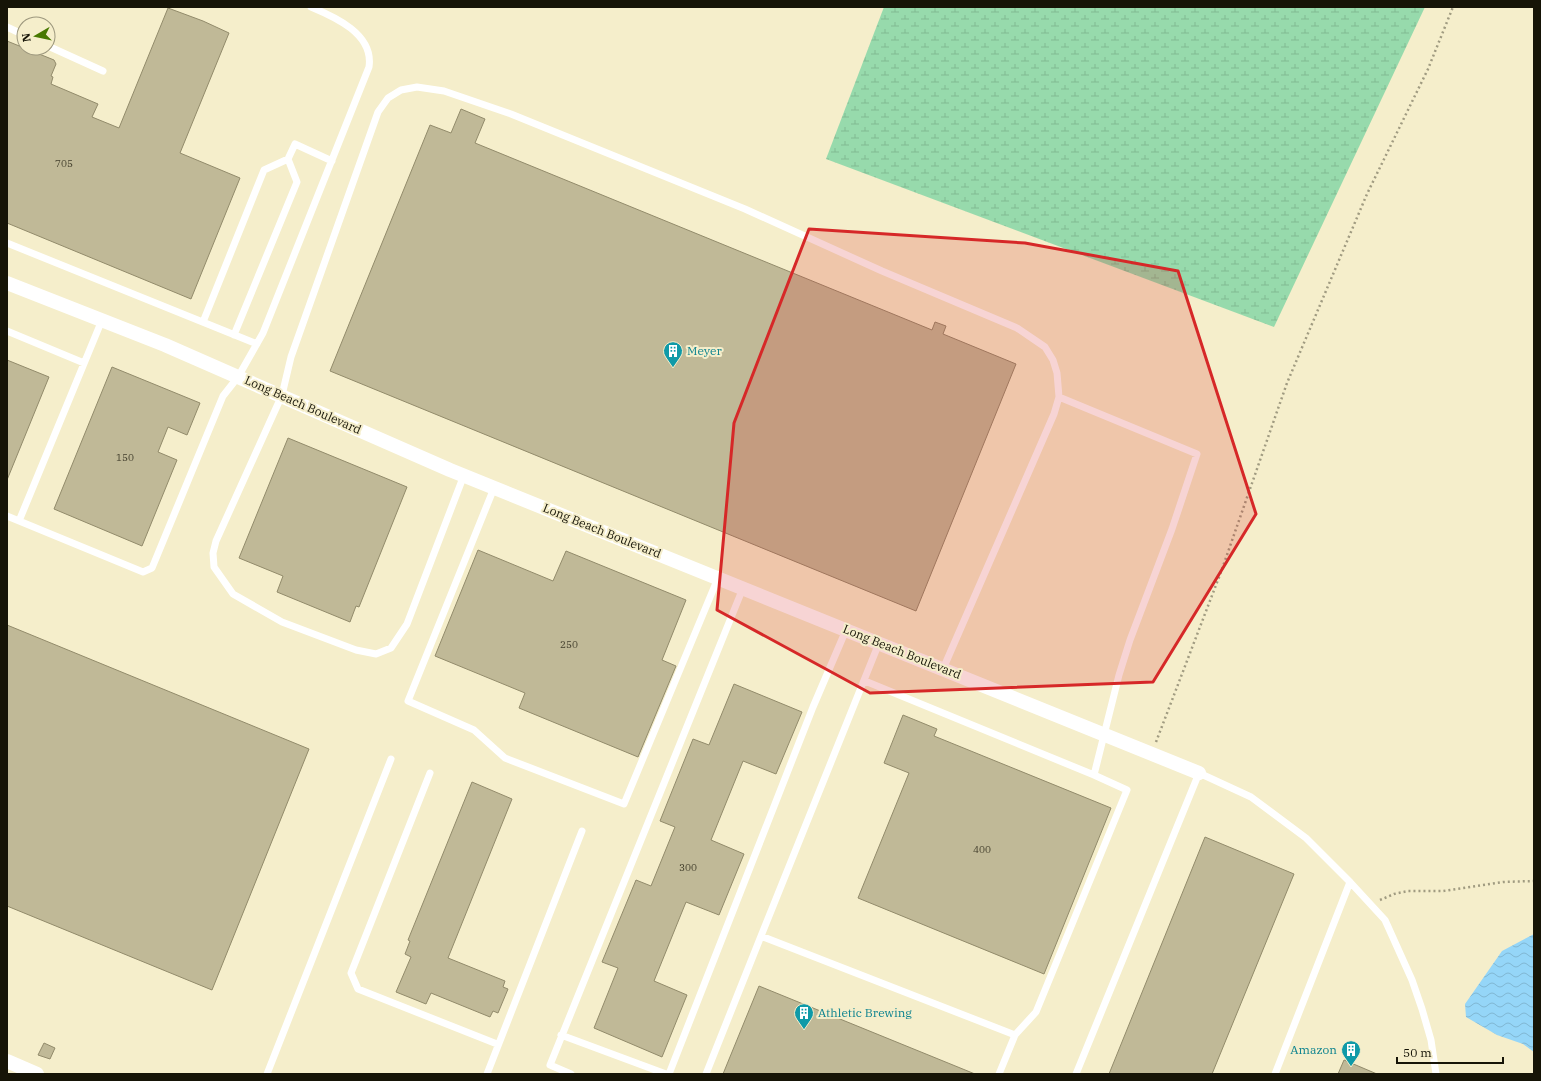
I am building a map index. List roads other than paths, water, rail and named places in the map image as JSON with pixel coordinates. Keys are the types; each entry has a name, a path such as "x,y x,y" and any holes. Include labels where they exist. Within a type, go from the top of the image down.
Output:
{"street":[{"name":"Long Beach Boulevard","path":"7,283 165,345 494,488 1199,773"},
{"path":"7,1061 36,1074"}],"lane":[{"path":"7,516 143,572 152,568 224,396 238,377 263,333 369,67 370,53 360,37 332,16 311,7"},
{"path":"56,50 103,71"},
{"path":"464,475 407,624 391,648 376,654 356,650 282,622 233,594 214,567 213,553 216,541 282,395 291,358 378,112 388,98 401,90 417,87 444,91 511,114 745,209 882,271 1017,328 1045,347 1053,360 1057,373 1059,397 1054,414 942,669"},
{"path":"203,322 264,170 288,159 295,144 332,161"},
{"path":"234,335 297,182 288,159"},
{"path":"7,243 257,344"},
{"path":"19,520 102,320"},
{"path":"7,331 84,363"},
{"path":"1059,397 1197,454 1172,529 1130,640 1119,675 1094,775"},
{"path":"494,488 408,701 474,730 505,758 624,804 718,578"},
{"path":"571,1074 550,1065 743,588"},
{"path":"562,1035 668,1074 813,707 846,630"},
{"path":"706,1074 879,643"},
{"path":"865,681 1127,790 1036,1012 1015,1035 999,1074"},
{"path":"267,1074 391,759"},
{"path":"1076,1074 1199,773 1251,797 1306,838 1385,920 1412,980 1431,1040 1436,1074"},
{"path":"430,774 351,973 358,989 497,1044"},
{"path":"486,1074 582,831"},
{"path":"1275,1074 1350,882"},
{"path":"761,936 1015,1035"}],"water":[{"path":"1534,934 1534,1052 1523,1044 1497,1035 1466,1017 1465,1004 1502,951"}],"place":[{"name":"Meyer","path":"673,368"},
{"name":"Athletic Brewing","path":"804,1030"},
{"name":"Amazon","path":"1351,1067"}]}
